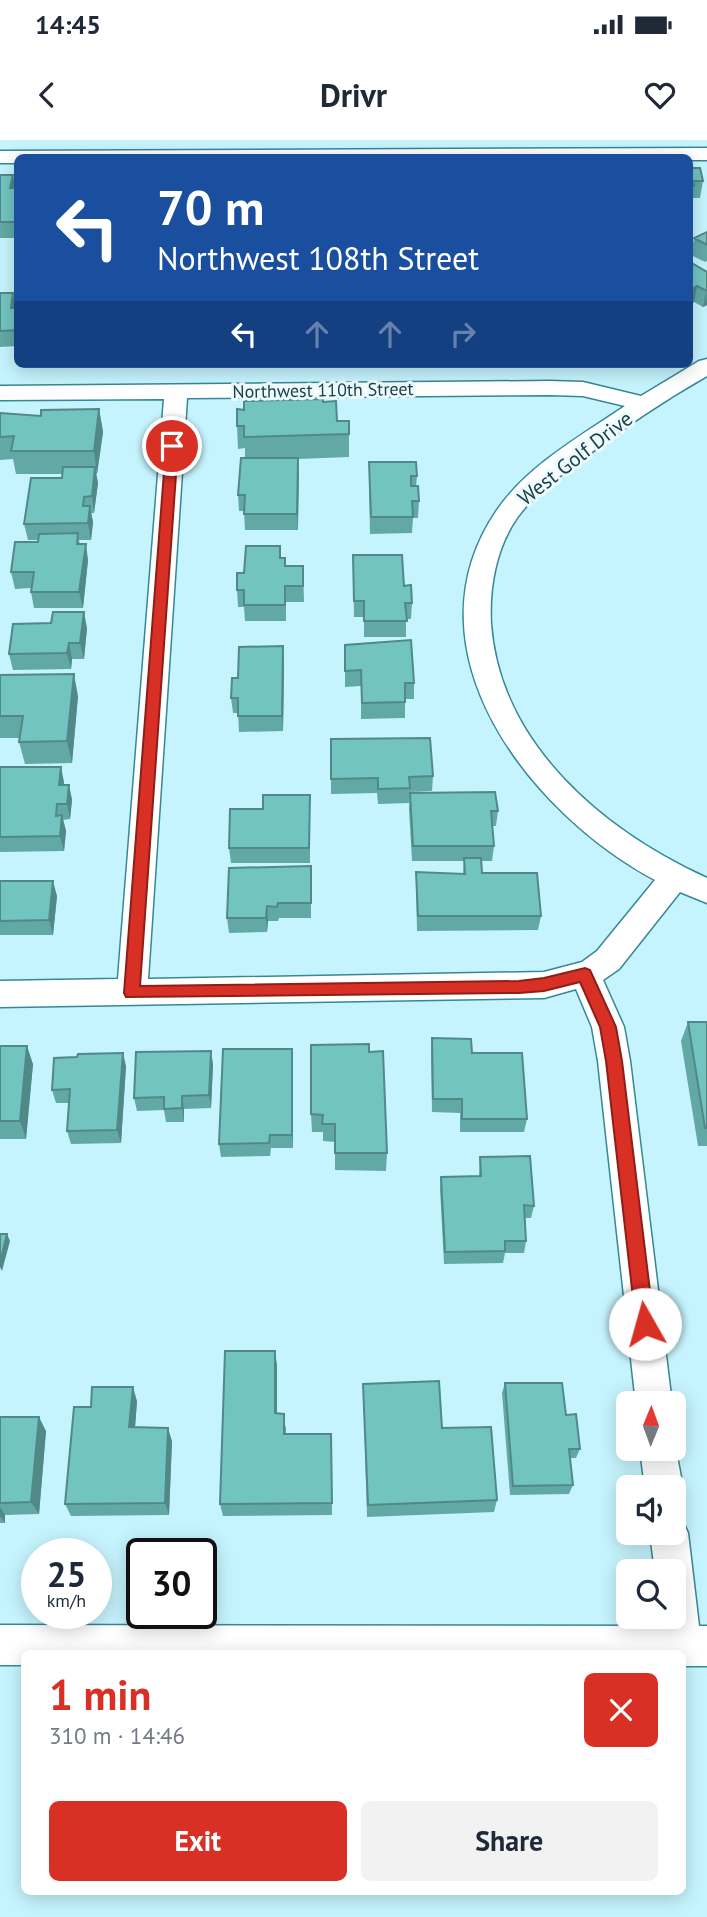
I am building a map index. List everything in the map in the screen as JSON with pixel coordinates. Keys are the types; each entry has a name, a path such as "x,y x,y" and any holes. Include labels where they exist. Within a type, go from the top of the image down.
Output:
{"street":[{"path":"248,154 496,151 707,154"},
{"name":"West Golf Drive","path":"707,366 645,404 553,469 514,505 489,550 478,593 477,616 485,670 508,725 538,768 579,810 632,852 675,877 707,891"},
{"path":"526,368 528,388"},
{"name":"Northwest 110th Street","path":"0,393 528,388 583,389 645,404"},
{"path":"132,993 176,392"},
{"path":"0,994 544,985 585,974 608,960 675,877"},
{"path":"585,974 608,1027 614,1061 652,1391"},
{"path":"0,1645 695,1646 686,1614"}],"building":[{"path":"693,168 700,168 703,181 693,181"},
{"path":"0,175 13,175 10,188 14,188 14,222 0,222"},
{"path":"707,232 707,245 694,238"},
{"path":"693,264 707,272 707,291 697,286 693,288"},
{"path":"0,293 13,293 11,308 14,308 14,330 0,331"},
{"path":"323,399 323,402 336,401 337,421 349,421 349,434 244,437 244,426 237,426 237,409 244,410 244,401"},
{"path":"99,409 94,451 11,451 14,436 0,437 0,413 41,416 41,410"},
{"path":"241,458 298,458 297,514 244,514 245,495 238,495"},
{"path":"369,462 416,462 417,476 411,476 411,486 418,486 419,501 412,501 413,517 371,517"},
{"path":"63,467 95,467 92,496 84,497 83,506 90,506 88,523 24,524 31,478 62,478"},
{"path":"78,533 77,544 86,544 79,592 31,592 34,572 11,572 15,542 38,542 39,534"},
{"path":"246,546 280,546 280,558 285,558 285,566 303,566 303,586 285,586 285,605 244,605 244,590 237,590 237,573 244,573"},
{"path":"353,555 402,555 404,586 411,585 412,603 405,603 407,621 364,621 364,601 354,601"},
{"path":"53,612 84,612 80,643 69,643 67,653 9,654 13,624 51,623"},
{"path":"411,640 414,683 405,683 405,702 362,703 361,670 345,671 345,645"},
{"path":"283,646 282,716 238,716 238,698 231,698 232,678 238,678 239,647"},
{"path":"74,674 67,741 19,742 23,716 0,716 0,675"},
{"path":"430,738 433,776 409,777 410,788 378,789 378,778 331,779 331,739"},
{"path":"0,767 61,767 59,785 69,785 67,804 57,804 56,816 62,815 60,836 0,837"},
{"path":"495,792 498,811 491,811 494,846 413,846 410,793"},
{"path":"263,795 310,795 309,848 229,848 230,809 263,809"},
{"path":"464,858 481,858 482,873 537,873 541,916 418,916 416,872 465,874"},
{"path":"311,866 311,903 278,903 277,907 267,906 266,918 227,918 229,868"},
{"path":"0,881 53,881 49,920 0,921"},
{"path":"688,1022 707,1022 707,1128 705,1128"},
{"path":"432,1038 471,1039 472,1053 522,1053 527,1119 462,1119 462,1099 433,1099"},
{"path":"369,1044 369,1052 383,1051 387,1153 335,1153 335,1124 322,1124 323,1115 311,1114 311,1045"},
{"path":"0,1046 27,1046 20,1121 0,1121"},
{"path":"223,1049 292,1049 292,1135 270,1135 269,1143 219,1144"},
{"path":"211,1051 209,1095 182,1096 182,1108 164,1109 164,1097 134,1098 136,1052"},
{"path":"123,1053 117,1130 67,1131 70,1089 52,1090 54,1058 77,1057 78,1054"},
{"path":"530,1156 534,1206 524,1205 526,1241 505,1241 505,1251 445,1252 441,1177 481,1176 480,1157"},
{"path":"0,1234 7,1234 0,1262"},
{"path":"225,1351 275,1351 275,1413 284,1414 284,1434 331,1434 332,1503 220,1504"},
{"path":"439,1381 442,1428 491,1427 497,1500 368,1505 363,1384"},
{"path":"505,1383 562,1383 566,1415 576,1414 580,1449 569,1449 573,1485 513,1486"},
{"path":"92,1387 133,1387 129,1427 168,1428 165,1503 65,1504 74,1407 91,1407"},
{"path":"0,1417 39,1417 31,1502 0,1503"}],"route":[{"path":"172,446 132,993 519,987 544,985 585,974 608,1027 614,1061 645,1324"}]}
